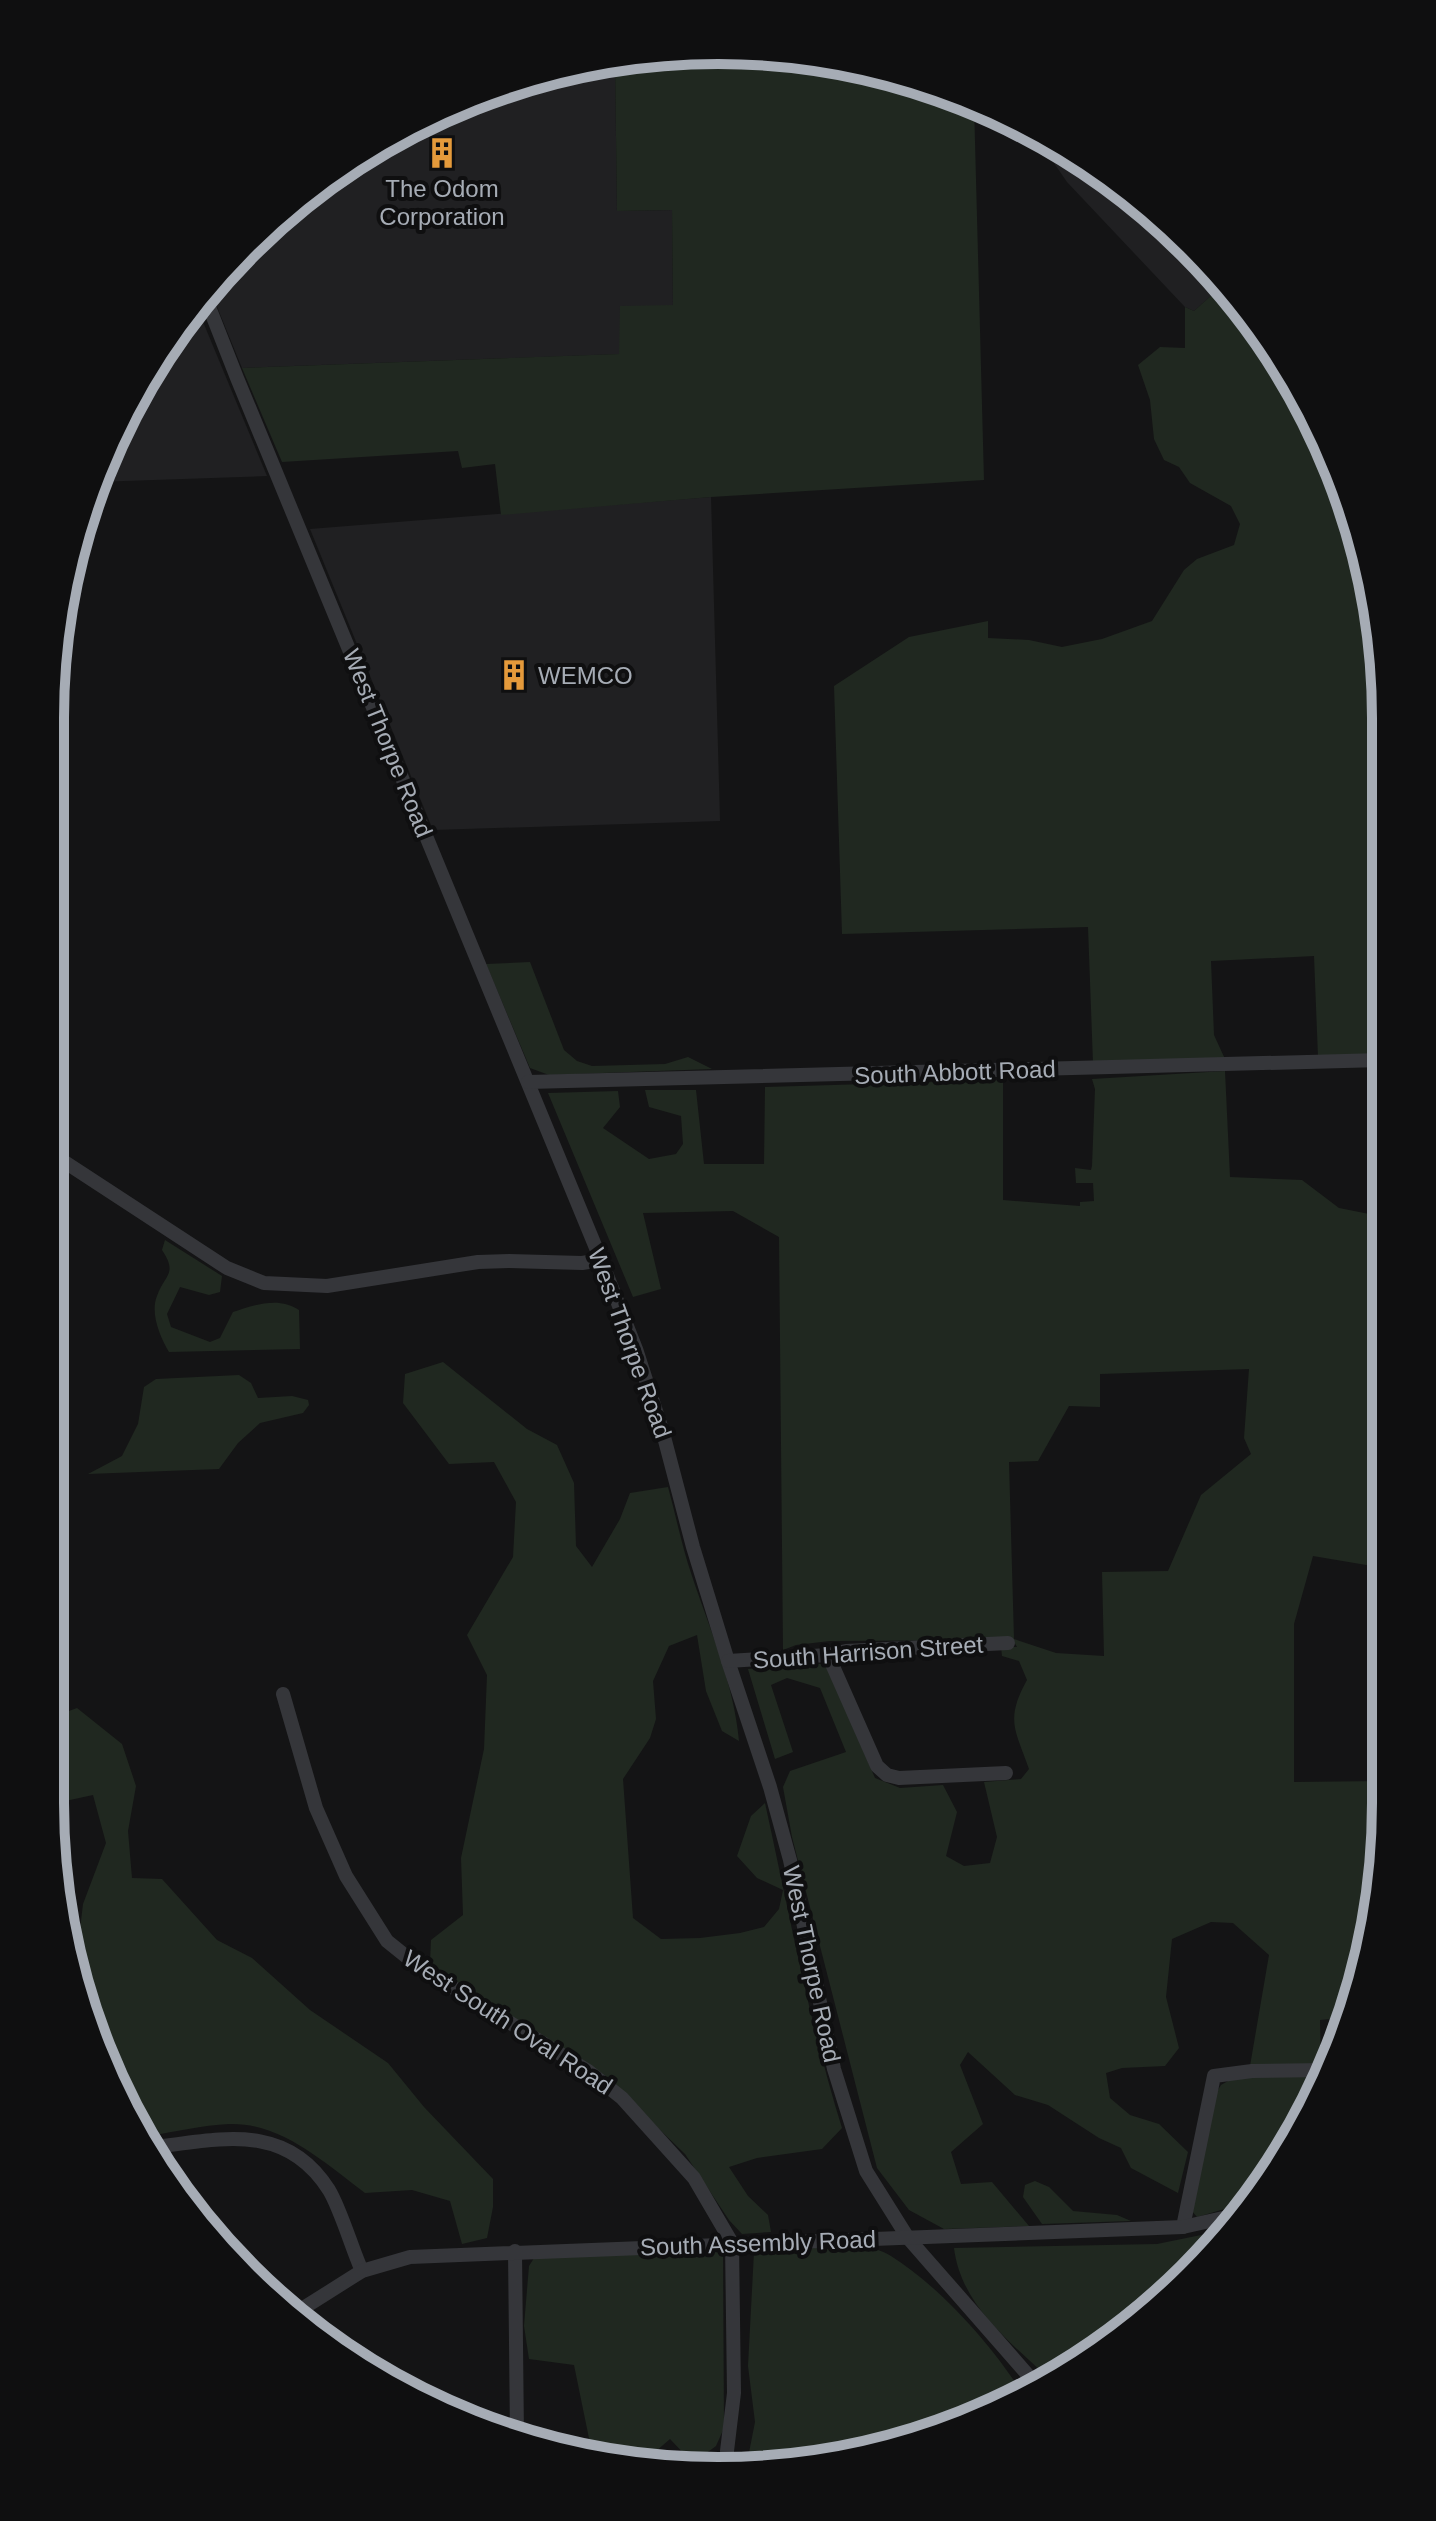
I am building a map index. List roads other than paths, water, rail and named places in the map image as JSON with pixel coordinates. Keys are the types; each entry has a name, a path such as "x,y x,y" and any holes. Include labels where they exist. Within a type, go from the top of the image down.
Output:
{"street":[{"name":"West Thorpe Road","path":"209,307 636,1349 660,1423 693,1547 770,1787 790,1860 821,2016 866,2171 908,2238 1030,2377"},
{"name":"South Abbott Road","path":"528,1082 1372,1060"},
{"path":"64,1161 227,1268 264,1283 327,1286 478,1262 582,1263 601,1260"},
{"name":"South Harrison Street","path":"728,1661 828,1655 846,1651 1008,1643"},
{"path":"828,1655 877,1766 887,1775 899,1778 1006,1773"},
{"name":"West South Oval Road","path":"283,1694 316,1808 346,1876 387,1941 418,1966 588,2071 622,2098 694,2178 732,2243"},
{"path":"1183,2227 1214,2076 1252,2071 1315,2070"},
{"path":"162,2146 258,2139 301,2156 329,2191 362,2271"},
{"name":"South Assembly Road","path":"303,2308 362,2271 410,2257 1183,2227 1223,2218"},
{"path":"727,2451 734,2393 732,2243"},
{"path":"515,2251 517,2425"}],"place":[{"name":"The Odom Corporation","path":"442,153"},
{"name":"WEMCO","path":"514,675"}]}
